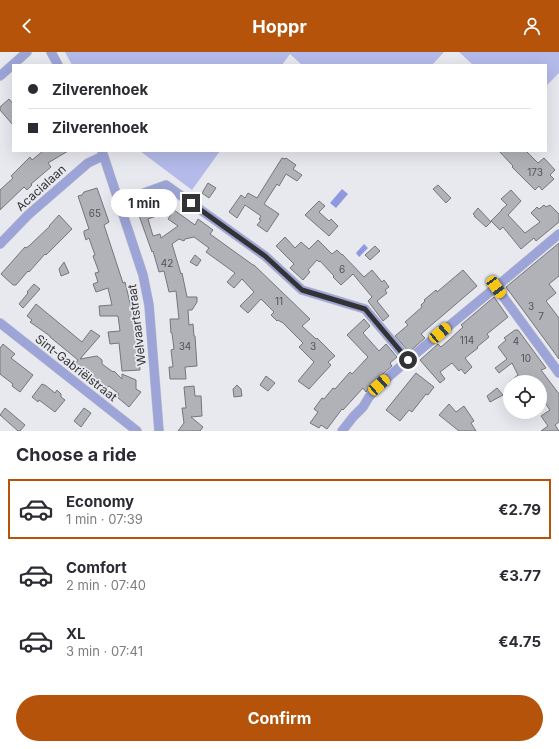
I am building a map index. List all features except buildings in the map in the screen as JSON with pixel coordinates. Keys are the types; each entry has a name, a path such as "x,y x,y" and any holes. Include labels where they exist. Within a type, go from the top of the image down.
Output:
{"street":[{"path":"14,64 27,52"},
{"path":"51,52 57,64"},
{"path":"0,76 12,65"},
{"name":"Welvaartstraat","path":"102,153 147,290 154,354 159,431"},
{"name":"Acacialaan","path":"0,244 28,215 88,162 102,153"},
{"path":"119,202 166,185 265,256 302,290 365,309 408,360"},
{"path":"342,431 363,407 379,385 559,234"},
{"path":"496,287 559,372"},
{"name":"Sint-Gabriëlstraat","path":"0,323 137,431"}],"shaded area":[{"path":"65,52 444,52 433,64 301,64 290,54 283,64 71,64"},
{"path":"459,52 559,52 559,73 547,85 547,64 472,64"},
{"path":"141,152 219,152 192,190"},
{"path":"342,189 348,194 336,208 330,203"},
{"path":"364,244 368,248 359,257 356,253"}],"route":[{"path":"191,203 265,256 302,290 365,309 408,360"}]}
